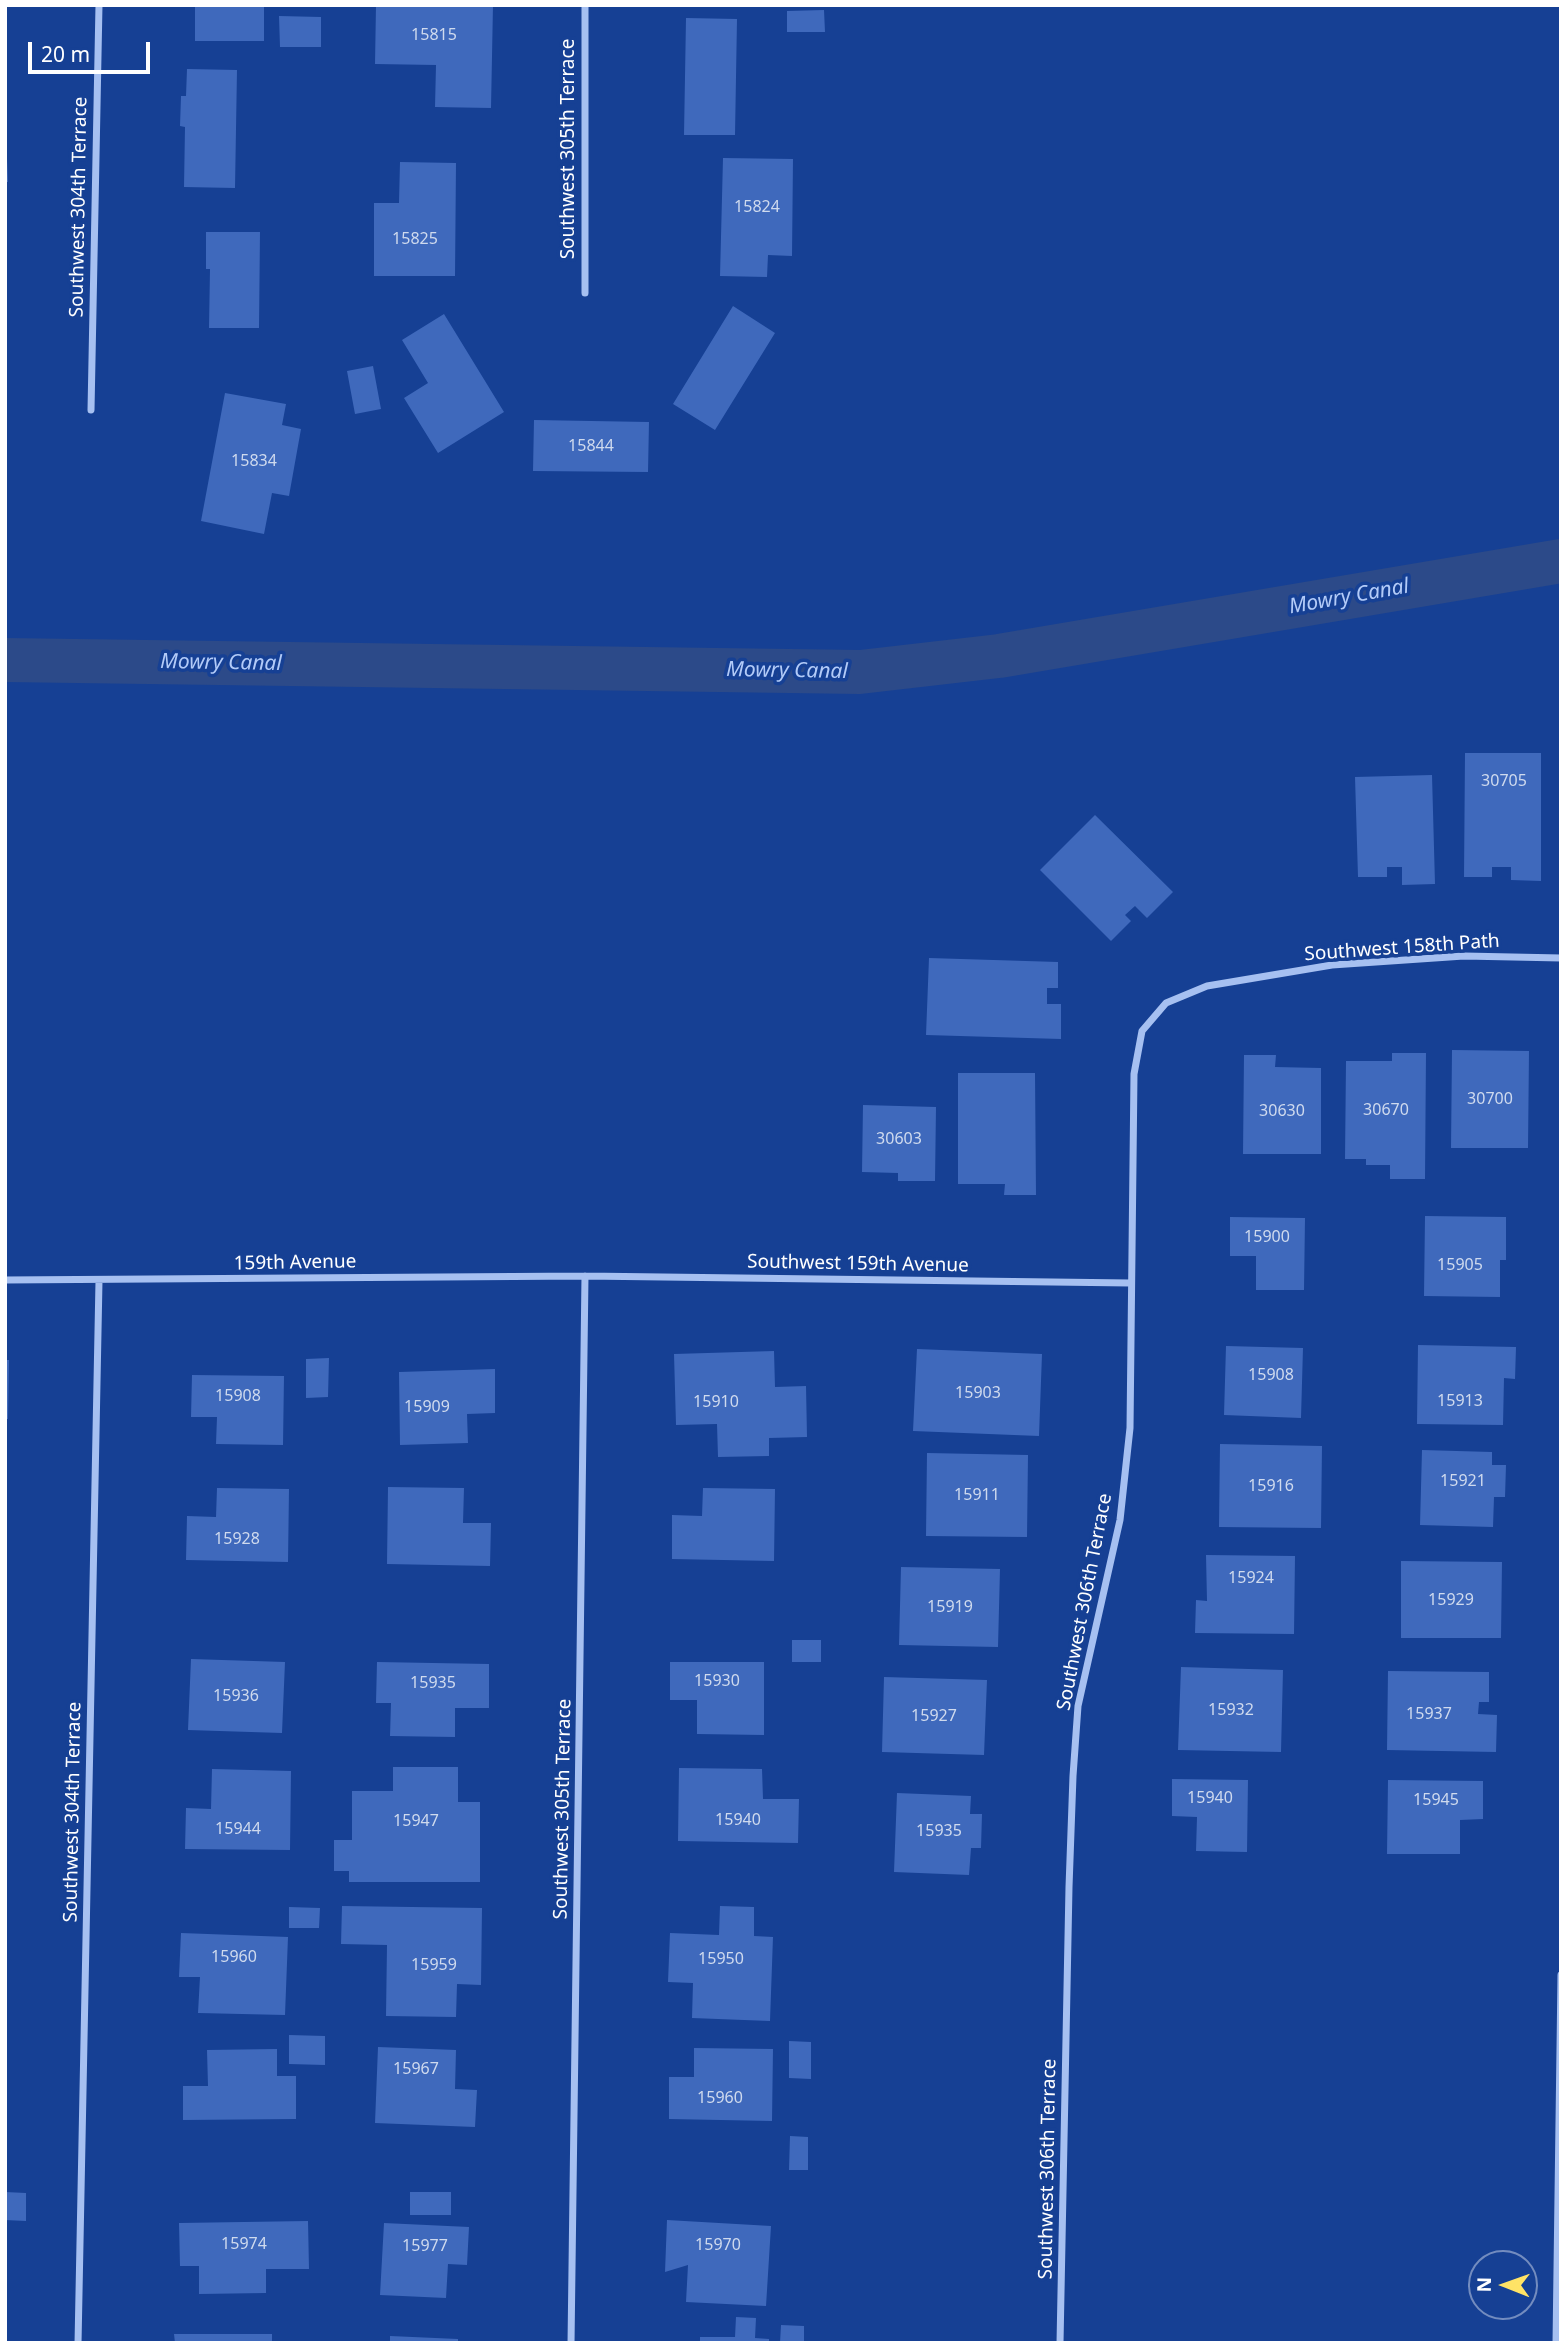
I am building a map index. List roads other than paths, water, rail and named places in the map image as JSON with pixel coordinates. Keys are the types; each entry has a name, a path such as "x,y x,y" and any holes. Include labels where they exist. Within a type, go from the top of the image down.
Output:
{"street":[{"name":"Southwest 304th Terrace","path":"91,410 99,5"},
{"name":"Southwest 305th Terrace","path":"585,5 585,293"},
{"name":"Southwest 158th Path","path":"1166,1003 1207,986 1332,965 1464,956 1561,958"},
{"name":"Southwest 306th Terrace","path":"1060,2343 1068,1901 1073,1776 1079,1706 1120,1520 1130,1428 1134,1074 1142,1031 1166,1003"},
{"name":"Southwest 305th Terrace","path":"571,2343 585,1276"},
{"name":"Southwest 159th Avenue","path":"585,1276 1130,1283"},
{"name":"159th Avenue","path":"5,1280 585,1276"},
{"name":"Southwest 304th Terrace","path":"78,2343 99,1281"},
{"path":"1556,2343 1561,1975"}],"waterway":[{"name":"Mowry Canal","path":"5,660 860,672 999,656 1561,561"}]}
